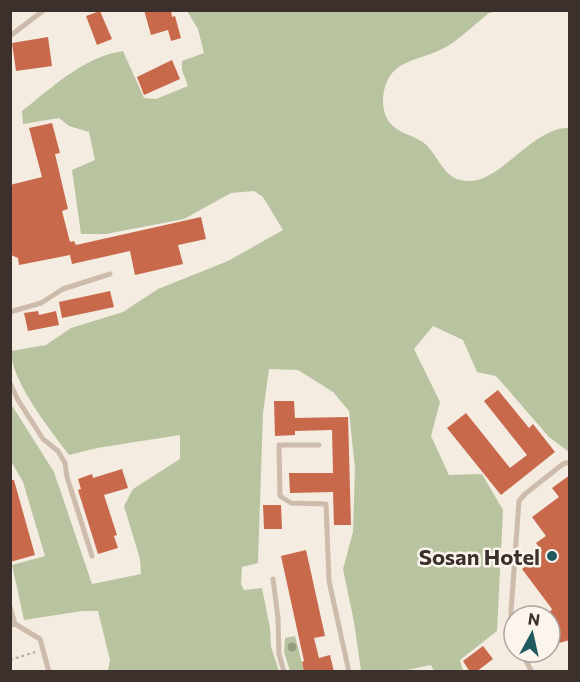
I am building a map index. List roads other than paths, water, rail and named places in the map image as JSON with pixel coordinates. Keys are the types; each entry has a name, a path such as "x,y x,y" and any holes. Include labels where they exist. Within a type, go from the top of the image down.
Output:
{"lane":[{"path":"10,36 44,10"},
{"path":"10,312 41,303 63,289 110,274"},
{"path":"10,383 43,439 58,451 65,463 67,477 92,556"},
{"path":"319,445 279,445 280,496 291,503 326,504 329,581 349,672"},
{"path":"512,604 519,501 563,464 570,462"},
{"path":"273,579 278,618 279,654 284,672"},
{"path":"10,607 13,625 40,639 49,672"}],"place":[{"name":"Sosan Hotel","path":"552,556"}]}
